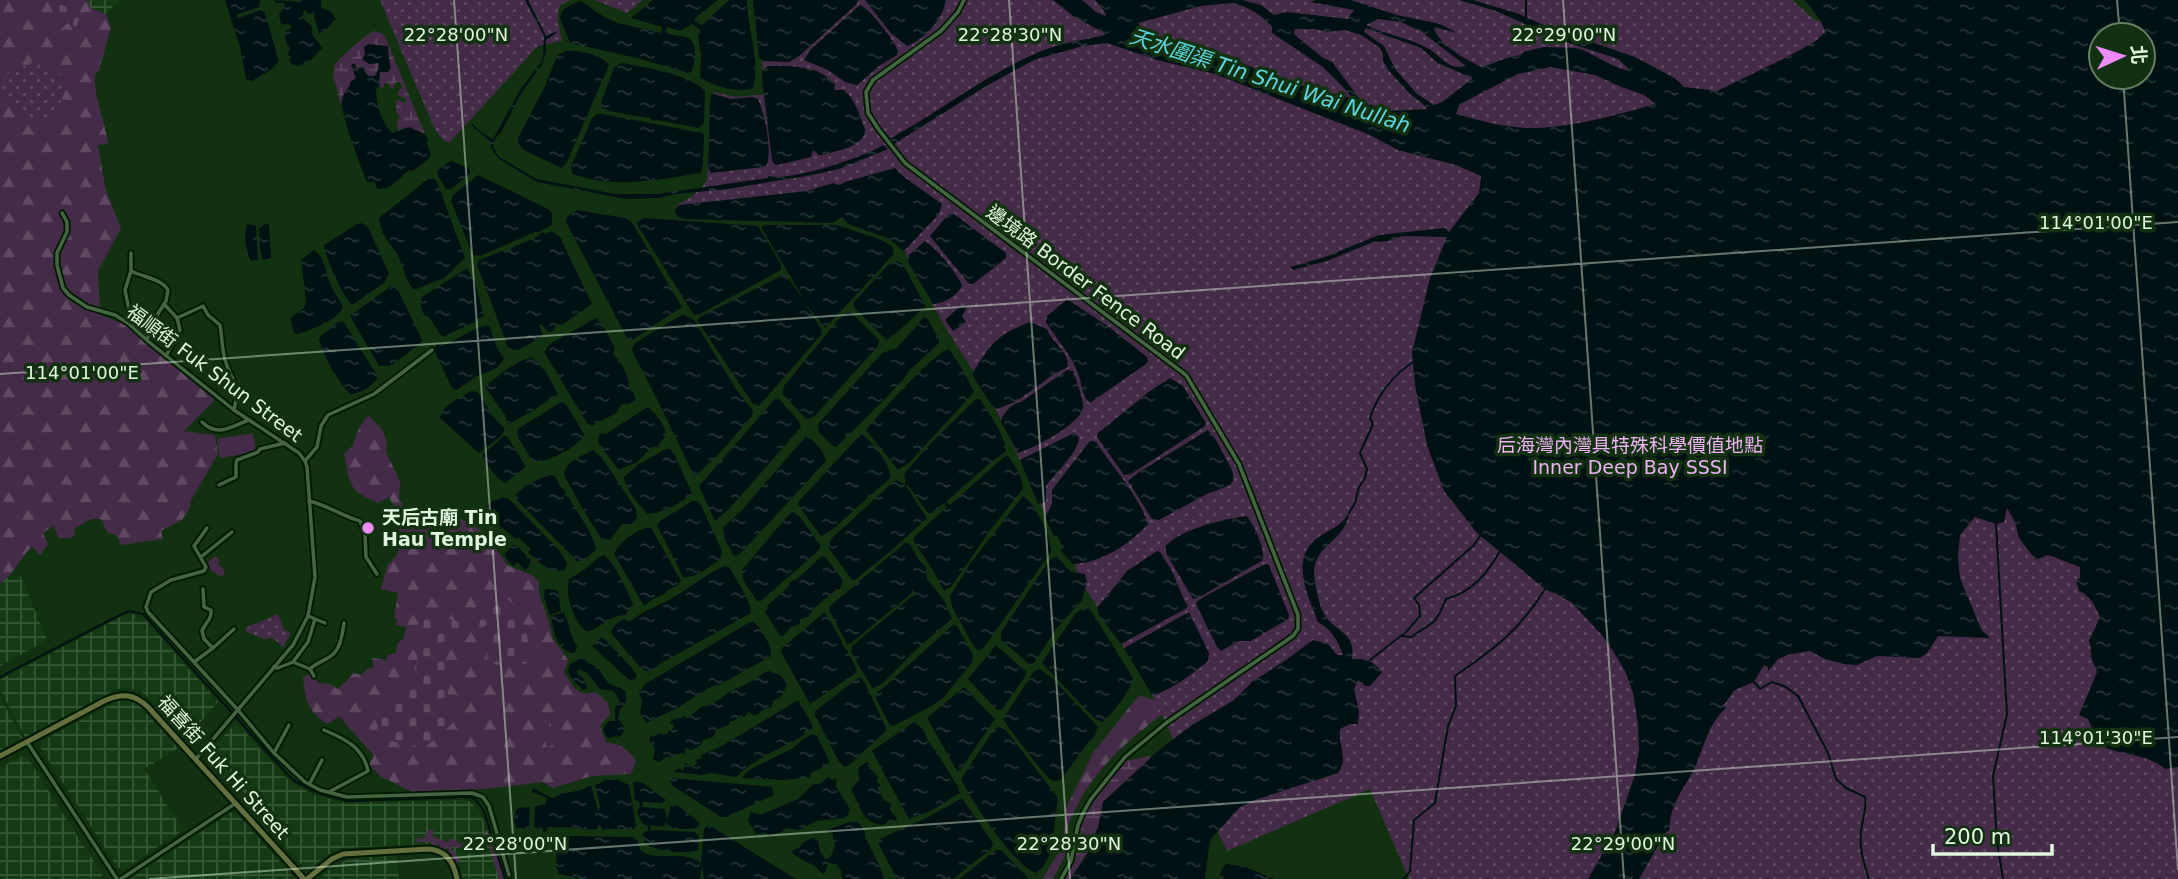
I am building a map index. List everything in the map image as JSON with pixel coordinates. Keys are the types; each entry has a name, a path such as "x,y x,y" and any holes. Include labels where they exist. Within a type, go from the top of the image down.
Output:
{"street":[{"name":"邊境路 Border Fence Road","path":"964,0 958,12 941,31 873,80 866,92 868,113 905,163 1186,375 1239,464 1299,623 1293,636 1166,723 1125,757 1083,813 1071,861 1061,879"},
{"name":"福順街 Fuk Shun Street","path":"62,212 67,222 67,232 57,253 57,265 63,288 78,302 115,315 132,327 234,410 285,443 305,461 314,578 304,628 293,645 196,759"},
{"path":"131,253 131,271 125,290 132,327"},
{"path":"131,271 164,284 169,290 152,323 147,340"},
{"path":"164,304 177,318 180,330 166,356"},
{"path":"177,318 203,306 208,316 219,323 227,366 237,384 238,394 234,410"},
{"path":"305,461 317,447 321,426 328,415 374,394 432,350"},
{"path":"202,422 214,430 224,431 249,420"},
{"path":"219,485 236,477 237,460 260,449 285,443"},
{"path":"309,501 360,521 365,534 366,557 377,574"},
{"path":"207,528 194,546 206,567 204,572 171,580 159,587 152,592 146,607 274,753 309,784 329,792 355,797 472,793 480,795 489,806 509,875"},
{"path":"201,558 232,532"},
{"path":"203,589 204,607 211,610 211,619 202,631 204,639 214,648"},
{"path":"308,616 325,623"},
{"path":"274,667 293,662 308,642 315,619"},
{"path":"310,668 331,656 340,645 344,622"},
{"path":"194,662 234,629"},
{"path":"293,662 310,668 314,676"},
{"name":"福喜街 Fuk Hi Street","path":"0,756 107,699 130,695 148,707 306,879"},
{"path":"274,753 289,725"},
{"path":"324,730 354,746 365,758 368,771 329,792"},
{"path":"27,742 119,879 236,803"},
{"path":"309,784 322,760"},
{"path":"306,879 343,854 428,849 440,851 450,859 457,879"}],"shaded area":[{"path":"85,0 119,0 106,14 91,8"},
{"path":"20,575 47,640 0,666 0,583 3,579"},
{"path":"133,614 144,618 218,702 200,723 210,731 199,743 192,744 148,697 129,688 117,689 25,737 0,689 0,680 124,615"},
{"path":"0,696 22,738 0,750"},
{"path":"119,700 138,704 178,748 144,769 183,830 121,869 117,867 40,747 42,741"},
{"path":"238,724 283,775 293,784 314,795 345,803 471,802 481,813 500,879 463,879 460,864 449,849 428,844 342,848 312,867 304,867 208,763 209,753 232,727"},
{"path":"22,756 27,757 103,876 99,879 0,879 0,768"},
{"path":"230,813 240,817 295,879 130,879"},
{"path":"396,855 399,879 319,879 331,868 347,860"}],"green space":[{"path":"0,0 85,0 91,8 106,14 111,28 99,70 95,75 96,93 108,144 98,145 106,191 121,228 98,271 98,314 124,324 215,400 184,431 215,435 218,454 182,520 161,531 163,539 121,545 117,536 107,532 101,519 91,519 74,529 75,535 71,538 58,538 54,526 43,533 48,544 40,555 32,547 10,575 0,583","holes":["59,4 71,8 73,26 72,20 58,21 56,11"]},
{"path":"380,0 570,0 560,5 558,12 562,41 538,46 449,143 442,139 434,128"},
{"path":"595,0 643,0 627,13"},
{"name":"后海灣內灣具特殊科學價值地點 Inner Deep Bay SSSI","path":"754,0 1792,0 1816,21 1821,20 1804,0 2178,0 2178,879 1409,879 1370,789 1227,851 1144,678 1083,585 1065,544 1042,507 992,401 944,325 898,240 834,216 677,211 677,205 694,195 707,180 713,92 736,97 766,94"},
{"path":"55,3 71,8 79,18 77,26 72,26 72,20 57,32 55,29 60,24 58,21 51,21 56,15 53,6"},
{"path":"374,31 383,34 387,41 425,134 406,127 398,131 397,123 400,117 396,112 396,101 405,103 406,99 398,95 403,87 399,81 394,84 394,88 388,83 381,88 378,81 380,72 391,68 365,55 362,58 380,64 375,76 368,76 363,67 356,68 355,64 356,78 345,92 341,105 333,79 335,64"},
{"path":"37,59 61,75 61,93 64,94 53,120 32,118 0,96 0,86 17,61 28,68 33,60 36,62"},
{"path":"368,415 382,429 387,442 386,452 400,481 399,499 407,512 424,518 459,518 475,526 487,535 507,565 530,574 539,581 539,594 552,637 568,660 564,672 576,690 584,693 596,692 608,703 610,714 600,726 606,742 624,748 636,761 631,774 592,776 552,788 544,782 485,789 412,792 380,776 369,764 374,756 339,716 328,724 312,710 303,677 310,674 320,684 327,683 338,689 354,673 361,675 374,667 372,658 386,660 388,655 396,653 397,644 404,638 406,627 396,625 397,619 394,618 398,593 381,589 387,566 397,555 400,541 397,526 400,518 389,497 378,503 356,490 349,480 344,454 353,445 359,428"},
{"path":"253,433 256,452 220,458 217,439"},
{"path":"216,556 225,575 220,576 208,568 206,563"},
{"path":"504,595 520,611 534,661 513,667 487,663 490,624 445,643 446,680 453,723 423,749 375,737 384,704 399,696 413,673 419,644 416,629 425,612 460,622 484,604"},
{"path":"278,614 284,630 291,633 283,647 273,638 264,639 247,632 245,628"},
{"path":"1139,695 1159,702 1168,710 1123,746 1098,773 1069,823 1067,848 1053,879 1042,879 1064,844 1065,810 1093,753"},
{"path":"549,721 560,743 547,747 540,724"},
{"path":"1150,756 1150,762 1083,879 1063,879 1071,867 1081,823 1112,770 1125,761"},
{"path":"428,829 434,830 432,836 447,842 452,838 461,845 486,840 483,836 487,830 490,838 495,838 497,857 500,859 504,879 499,879 486,843 460,849 451,847 460,860 457,864 449,864 452,855 448,847 445,850 441,849 439,844 435,847 431,842 416,842 418,837 425,837"}],"water":[{"path":"225,0 260,0 259,7 236,15 238,18 261,10 265,13 279,61 272,69 252,81 246,79 240,47"},
{"path":"274,0 321,0 321,8 330,11 336,19 327,30 319,33 314,12 309,14 304,10 302,18 312,26 312,34 322,48 302,65 291,64 288,54 290,48 285,36 291,25 281,24 279,15 284,3 276,3"},
{"path":"525,0 528,0 546,36 558,32 546,40 542,64 519,97 493,147 499,157 537,179 615,194 657,194 809,172 844,162 883,145 888,149 839,169 812,175 659,198 625,199 537,182 499,159 491,148 490,141 471,125 472,123 493,139 520,90 542,61 544,36"},
{"path":"653,0 718,0 695,18 695,21 702,25 729,0 747,0 755,56 753,88 732,90 700,78 700,30 692,24 680,31 667,27 665,32 688,38 693,44 694,64 688,73 570,43 562,23 561,13 564,9 581,1 618,23 661,33 662,27 631,18"},
{"path":"753,0 858,0 857,4 789,62 763,61 759,57"},
{"path":"865,0 946,0 941,15 932,27 921,38 907,46 890,32"},
{"name":"天水圍渠 Tin Shui Wai Nullah","path":"1053,0 1082,0 1105,16 1095,0 1242,0 1261,5 1274,15 1287,12 1347,19 1354,10 1311,2 1351,0 1397,15 1440,24 1457,33 1434,27 1440,39 1481,67 1544,47 1576,48 1614,66 1629,69 1618,59 1560,40 1496,11 1459,0 1473,0 1635,57 1676,79 1684,87 1717,91 1789,56 1816,41 1824,33 1826,36 1815,12 1804,0 2178,0 2178,767 2165,769 2151,760 2101,746 2102,739 2088,719 2079,715 2097,672 2089,641 2100,617 2090,599 2079,591 2076,581 2080,578 2080,567 2048,555 2036,560 2019,538 2015,522 2007,508 2004,522 1996,524 1975,517 1960,535 1960,578 1981,629 1990,638 1938,636 1927,653 1920,658 1877,656 1857,665 1825,659 1810,651 1778,659 1768,671 1768,667 1764,665 1754,682 1735,690 1723,706 1726,708 1714,723 1676,801 1670,830 1666,832 1639,879 1588,879 1615,832 1635,775 1639,750 1633,693 1625,671 1601,634 1571,602 1545,589 1477,533 1444,491 1427,445 1415,385 1412,353 1430,278 1447,237 1402,236 1373,242 1327,261 1293,270 1290,267 1325,257 1379,235 1445,228 1449,232 1479,193 1481,176 1456,165 1398,150 1370,135 1215,74 1157,60 1107,43 1083,46 1034,60 988,85 894,144 891,138 1006,68 1054,47 1105,35 1073,16","holes":["1233,3 1250,9 1272,27 1272,33 1323,67 1351,98 1292,83 1224,56 1165,44 1149,36 1138,23 1201,6","1378,19 1401,22 1422,32 1466,66 1450,65 1422,45 1366,25","1365,28 1421,48 1438,63 1471,76 1472,79 1434,105 1417,94 1395,69 1384,46 1364,32","1295,29 1315,29 1328,32 1345,30 1361,35 1380,48 1389,71 1427,109 1391,111 1362,102 1332,62 1323,58 1294,34","1551,67 1595,75 1644,95 1656,104 1575,124 1542,128 1499,125 1456,114 1464,102 1518,74"]},
{"path":"860,5 881,25 898,51 897,55 857,85 845,82 828,70 804,60 810,50"},
{"path":"369,44 388,46 391,68 388,72 380,72 379,86 376,88 382,118 392,133 410,127 425,134 431,154 413,171 409,170 382,189 377,189 375,182 367,182 342,105 350,82 356,78 352,64 355,64 356,68 364,68 368,76 375,76 379,69 379,63 369,64 362,59 365,55 364,47"},
{"path":"565,51 589,54 601,58 609,65 566,164 561,168 524,150 518,143 518,138 557,56"},
{"path":"621,63 666,72 698,85 705,91 704,123 699,128 653,121 650,118 602,108 601,102 614,68"},
{"path":"767,66 794,66 828,77 835,84 834,90 844,90 854,103 865,129 861,140 835,152 819,155 813,150 811,157 774,164 762,80 762,72"},
{"path":"711,95 731,99 758,99 767,132 767,165 711,173 708,168 710,103"},
{"path":"598,113 702,133 701,173 620,182 588,179 572,174 571,166 592,118"},
{"path":"452,161 470,169 470,174 451,189 446,189 437,171"},
{"path":"895,168 942,204 939,214 905,250 890,239 848,224 842,217 833,223 684,219 676,216 675,210 679,205 807,191 833,183 839,185"},
{"path":"478,175 548,209 552,213 552,225 480,256 473,255 451,201 453,195"},
{"path":"428,179 437,182 465,258 444,278 414,290 397,254 383,233 379,218"},
{"path":"577,210 631,221 682,307 628,340 566,222 567,217"},
{"path":"954,214 1006,253 1006,258 973,284 969,284 930,236 948,215"},
{"path":"644,218 758,226 781,264 781,270 694,315 638,226 637,222"},
{"path":"266,223 269,225 271,258 263,260 259,229"},
{"path":"361,223 368,227 389,274 384,283 352,305 335,276 324,245"},
{"path":"248,224 256,226 258,260 251,261 248,252 245,237"},
{"path":"837,225 879,239 892,246 894,254 825,328 804,302 822,330 821,335 759,406 753,404 697,320 783,275 805,301 762,229 762,226"},
{"path":"552,231 560,237 592,304 562,325 557,324 553,331 548,332 539,325 542,337 518,350 509,350 477,265 479,260 502,251 507,253 542,232 546,234"},
{"path":"925,241 946,262 962,286 954,296 937,304 933,304 908,262 909,255"},
{"path":"314,250 323,262 331,286 343,307 330,321 297,334 294,333 290,318 304,308 306,300 301,260"},
{"path":"897,261 903,264 926,307 886,340 854,307 854,302 888,265"},
{"path":"467,268 475,282 484,316 442,337 429,317 425,316 422,297"},
{"path":"391,286 398,290 422,340 390,366 379,366 350,316"},
{"path":"1067,299 1109,327 1147,357 1148,361 1090,403 1072,361 1046,322 1047,316"},
{"path":"959,307 967,307 962,316 966,322 953,331 945,320"},
{"path":"850,311 879,340 878,346 815,416 805,418 783,394 784,386 838,320"},
{"path":"683,314 694,320 736,389 753,411 752,416 717,456 695,476 632,348 635,343"},
{"path":"924,317 939,343 836,447 833,446 819,432 818,424 882,353 897,348"},
{"path":"596,318 603,325 615,348 613,354 625,370 629,389 636,400 622,404 616,413 592,426 587,423 544,352 550,344"},
{"path":"343,321 378,377 370,386 354,394 345,389 336,375 323,352 319,338"},
{"path":"1030,322 1047,329 1066,356 1068,367 1017,401 997,409 972,375 973,372 996,341"},
{"path":"489,325 497,348 504,358 502,362 456,390 452,388 434,350 437,344 443,346 479,327"},
{"path":"949,349 974,392 910,462 898,470 866,430 930,362"},
{"path":"532,357 546,372 558,394 508,424 505,415 485,387 513,365"},
{"path":"1067,370 1073,371 1082,396 1083,409 1079,416 1054,436 1018,453 1001,422 1004,415 1012,406"},
{"path":"1170,378 1183,386 1206,423 1205,426 1131,474 1124,475 1097,437 1098,433"},
{"path":"471,391 480,395 492,415 505,429 500,437 479,453 440,418 448,405"},
{"path":"775,399 779,399 799,421 801,427 730,508 715,521 699,486"},
{"path":"976,399 980,399 996,425 1006,451 946,502 950,505 1008,456 1022,480 1023,489 991,529 951,587 944,591 913,540 946,505 943,504 928,513 907,484 927,518 893,549 852,580 828,547 831,539 893,482 897,480 904,484 904,474"},
{"path":"561,402 566,404 584,434 583,438 560,454 533,462 518,437 518,429"},
{"path":"646,408 657,417 666,435 657,447 652,447 637,462 619,470 598,443 599,434 606,434"},
{"path":"1208,430 1233,472 1233,481 1230,485 1159,520 1152,519 1128,481"},
{"path":"1074,433 1079,437 1075,449 1046,486 1046,502 1038,504 1020,460"},
{"path":"861,434 880,454 888,467 890,478 833,529 821,536 798,502"},
{"path":"507,436 526,467 505,483 492,471 482,455"},
{"path":"806,436 818,446 826,461 739,555 734,556 725,540 723,528"},
{"path":"1092,441 1096,442 1132,492 1148,524 1133,539 1114,551 1094,560 1073,564 1061,551 1063,548 1057,535 1054,536 1045,518 1052,504 1052,490"},
{"path":"670,449 674,454 692,493 672,507 648,514 630,492 624,477 639,464"},
{"path":"593,450 602,458 636,509 637,518 631,524 622,524 610,540 601,538 564,475 567,466"},
{"path":"555,476 565,491 593,540 596,550 583,561 577,561 515,496 531,482"},
{"path":"1023,496 1042,521 1051,552 979,651 974,647 952,607 950,596 970,564"},
{"path":"504,497 559,550 567,563 565,571 555,571 540,563 528,552 531,549 519,538 516,539 487,516 485,508 491,502"},
{"path":"692,501 698,501 701,505 722,551 720,560 698,574 683,577 657,525"},
{"path":"793,512 800,517 821,546 762,600 757,601 743,580 742,570"},
{"path":"1349,513 1342,530 1319,555 1314,573 1317,592 1327,618 1351,642 1352,659 1368,661 1382,672 1370,686 1357,682 1354,689 1359,711 1358,724 1350,724 1340,729 1343,763 1338,773 1240,807 1210,840 1205,879 1070,879 1087,854 1098,827 1103,802 1159,750 1192,725 1234,700 1253,681 1313,640 1328,644 1337,655 1343,655 1334,636 1318,622 1307,591 1303,569 1308,548"},
{"path":"1247,516 1258,537 1263,560 1193,599 1165,547 1191,530"},
{"path":"645,528 651,528 681,581 644,606 614,554 627,538"},
{"path":"905,543 910,544 926,567 927,579 944,600 952,619 882,684 873,688 851,652 852,646 916,593 912,590 911,594 847,644 829,610 830,606"},
{"path":"513,545 531,560 525,570 517,562 513,566 505,557 505,553"},
{"path":"1157,551 1172,571 1187,608 1121,644 1099,615 1097,608 1127,571"},
{"path":"604,555 621,578 633,605 625,615 615,617 587,632 571,608 569,579"},
{"path":"822,556 843,580 840,589 821,602 808,617 800,619 800,624 780,636 765,612 767,606 790,582"},
{"path":"1056,556 1071,572 1085,574 1087,582 1082,600 1056,629 1034,663 1029,664 1001,640 1001,632 1049,561"},
{"path":"1265,564 1269,565 1289,615 1288,619 1251,641 1239,641 1221,651 1196,604 1198,600"},
{"path":"724,566 729,567 743,590 751,613 658,665 652,671 646,671 639,666 611,630 624,619 630,622"},
{"path":"545,589 558,592 561,611 550,615 544,598"},
{"path":"1086,607 1092,612 1133,678 1120,702 1102,722 1095,719 1043,664 1076,613"},
{"path":"564,612 577,646 575,653 560,645 553,628 551,616"},
{"path":"825,612 857,670 810,704 781,652 782,648"},
{"path":"1189,612 1209,653 1208,661 1174,686 1152,695 1124,648"},
{"path":"754,622 763,633 771,656 646,723 640,713 642,700 639,693 645,684"},
{"path":"953,625 957,626 973,655 972,663 942,699 893,726 889,724 876,699 878,691"},
{"path":"602,637 637,675 635,679 627,678 592,646"},
{"path":"996,645 1026,672 1003,708 998,711 968,679"},
{"path":"583,657 597,667 609,684 626,692 626,702 620,709 618,719 625,730 621,736 608,738 604,733 604,726 609,721 615,721 615,707 620,702 614,691 600,689 587,673 579,669 578,675 587,686 587,689 583,690 568,671 570,664"},
{"path":"1040,669 1053,679 1098,727 1094,737 1061,780 1057,781 1047,776 1003,719 1034,671"},
{"path":"769,671 780,675 787,684 781,697 773,700 772,707 755,716 749,712 744,717 741,715 730,721 729,725 717,729 713,737 703,740 702,744 692,750 685,748 685,755 681,753 666,757 660,762 653,760 655,749 649,740 651,735 668,734 668,730 674,727 670,724 672,720 685,716 688,718 701,707"},
{"path":"858,678 865,683 887,730 844,767 838,760 815,711"},
{"path":"964,687 995,719 957,771 927,718"},
{"path":"798,700 813,726 811,730 760,759 736,777 673,772 679,768 683,771 686,763 691,767 697,764 695,760 702,758 701,755 722,746"},
{"path":"914,722 924,730 928,742 961,792 931,811 909,819 872,751"},
{"path":"995,728 1006,730 1058,798 1051,853 1036,873 1027,868 1005,846 961,779"},
{"path":"812,734 817,736 829,764 811,773 810,777 785,780 742,778 749,770 793,748"},
{"path":"867,762 870,764 869,769 878,777 878,789 884,800 891,804 890,810 896,821 890,819 884,825 877,824 866,818 860,808 851,789 859,780 859,768"},
{"path":"828,777 833,780 836,778 836,787 850,809 848,815 844,818 817,821 799,830 786,828 769,836 765,833 756,834 748,820 751,812 760,815 798,799 812,785 821,783"},
{"path":"672,778 772,787 774,795 721,817 673,786 670,781"},
{"path":"604,780 618,780 629,785 636,825 634,829 603,831 599,824 597,829 586,830 548,827 546,832 543,832 543,828 534,828 535,804 545,805 547,799 532,792 533,788 552,798 561,792 581,790 591,785 598,811 600,807 595,785"},
{"path":"637,781 666,800 665,803 643,802 642,807 665,809 667,820 671,805 677,805 699,822 699,827 684,829 668,827 666,821 664,827 651,825 650,830 695,832 699,837 698,850 671,852 645,844 643,833 648,831 648,826 642,823 637,811 640,807 635,800 633,783"},
{"path":"962,798 993,843 991,849 953,879 897,879 878,843 880,839"},
{"path":"530,807 529,828 517,828 514,821 516,810"},
{"path":"849,822 858,822 865,832 884,879 842,879 841,870 835,864 828,863 823,874 791,852 814,837 818,840 820,852 826,860 831,856 835,845 832,833 825,831"},
{"path":"709,825 796,879 704,879 702,866 700,879 581,879 559,874 556,866 557,838 569,836 633,837 638,841 640,850 646,854 686,857 701,863 704,829"},
{"path":"996,850 1001,850 1029,879 959,879"},
{"path":"1226,864 1243,866 1274,879 1220,879"}],"waterway":[{"path":"1526,0 1526,17"},
{"path":"1349,513 1365,478 1367,469 1360,453 1373,424 1370,418 1373,409 1387,386 1413,362"},
{"path":"1996,524 2007,714 1993,776 1997,842 2003,879"},
{"path":"1370,660 1406,632 1420,616 1419,605 1414,598 1474,545 1480,536"},
{"path":"1402,636 1412,637 1433,622 1446,599 1464,592 1478,581 1500,551"},
{"path":"1404,879 1410,871 1414,820 1435,803 1448,726 1456,706 1455,676 1505,638 1526,616 1545,589"},
{"path":"0,677 120,615 130,611 143,614 296,782 321,794 348,801 468,797 475,799 484,811 505,879"},
{"path":"1754,682 1760,689 1772,682 1784,686 1798,696 1828,753 1836,779 1846,788 1865,797 1861,844 1869,879"}],"place":[{"name":"天后古廟 Tin Hau Temple","path":"368,528"}]}
